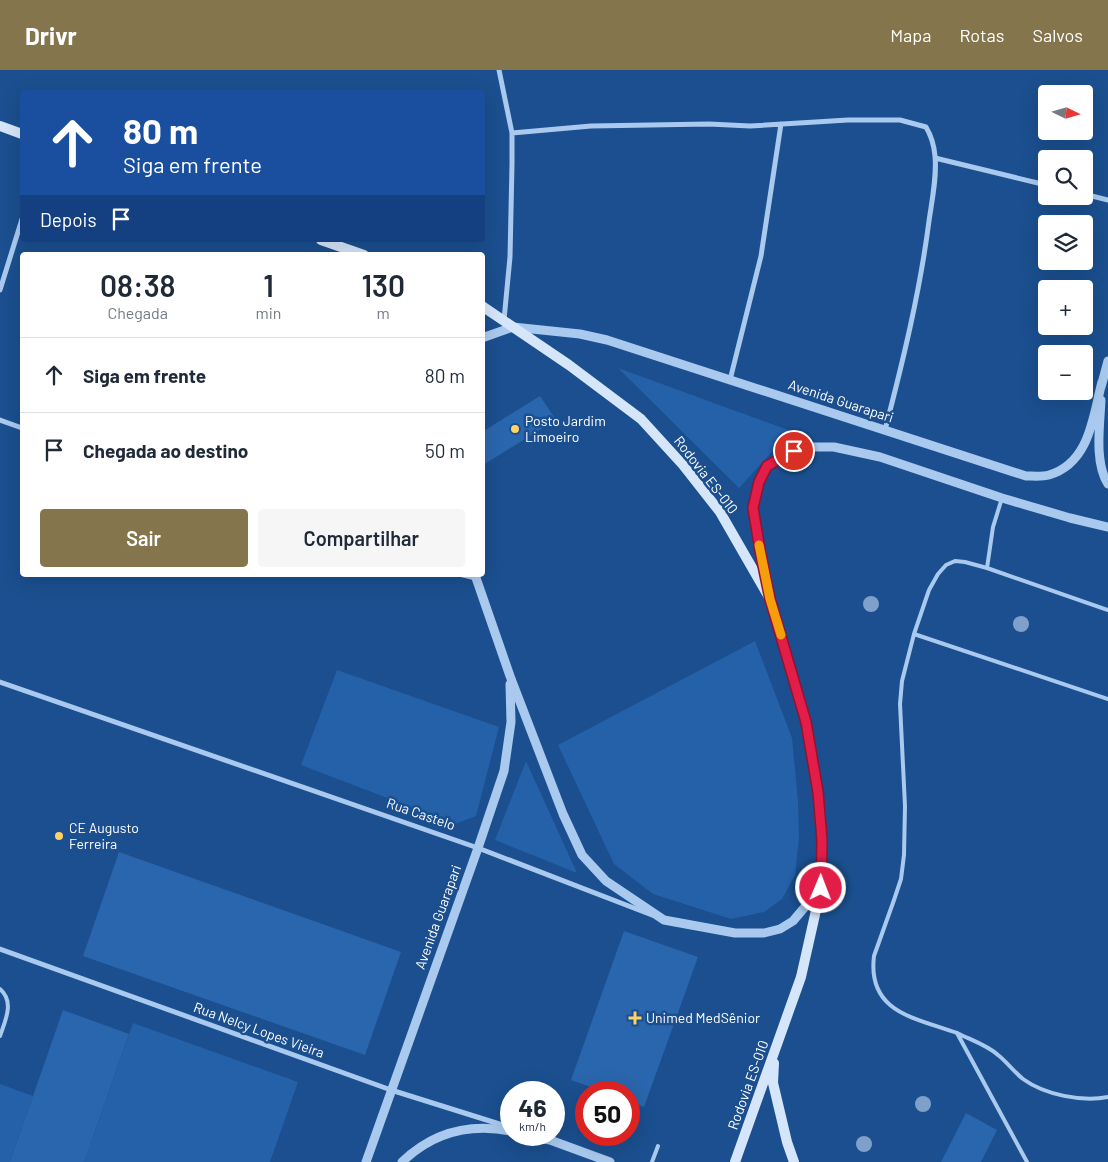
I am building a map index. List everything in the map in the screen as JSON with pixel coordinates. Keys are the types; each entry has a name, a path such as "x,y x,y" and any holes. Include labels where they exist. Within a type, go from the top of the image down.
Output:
{"main road":[{"path":"0,126 20,133"},
{"path":"328,242 356,252"},
{"name":"Rodovia ES-010","path":"485,308 569,365 641,419 683,465 720,512 770,599 806,722 819,802 822,840 821,888 801,977 735,1162"},
{"path":"775,1050 774,1083 787,1142 794,1162"}],"street":[{"path":"499,70 512,132 510,257 504,320"},
{"path":"512,132 591,126 709,124 750,126 848,120 900,120 926,128 932,138 935,158 925,254 900,373 885,430"},
{"path":"730,380 761,256 781,124"},
{"path":"935,158 1038,183"},
{"path":"1093,196 1108,200"},
{"path":"0,290 20,225"},
{"path":"485,337 513,327"},
{"name":"Avenida Guarapari","path":"513,327 580,334 607,340 1026,476 1047,476 1061,470 1078,456 1088,440 1102,382"},
{"path":"1108,361 1102,382 1099,454 1105,480 1108,484"},
{"path":"0,420 20,427"},
{"path":"770,599 753,508 759,482 767,466 794,451 814,447 849,449 916,468 1002,498 1108,527"},
{"name":"Avenida Guarapari","path":"476,577 510,676 563,814 582,855 606,881 664,920"},
{"name":"Avenida Guarapari","path":"366,1162 504,770 511,722 510,676"},
{"name":"Rua Castelo","path":"0,682 478,848 664,920 735,933 764,933 780,928 794,920 821,888"},
{"name":"Rua Nelcy Lopes Vieira","path":"0,949 391,1090 500,1126"},
{"path":"402,1162 426,1145 452,1131 469,1128 500,1129"},
{"path":"565,1146 610,1162"}],"lane":[{"path":"987,568 993,527 1002,498"},
{"path":"1108,610 965,562 955,561 946,565 938,574 929,590 914,634 902,681 900,726 905,799 904,855 896,893 874,956 874,979 884,1000 891,1008 901,1014 958,1033 999,1055 1025,1080 1041,1088 1063,1096 1094,1100 1108,1097"},
{"path":"914,634 1108,699"},
{"path":"0,990 6,996 8,1006 0,1036"},
{"path":"958,1033 1027,1162"},
{"path":"652,1162 658,1146"}],"shaded area":[{"path":"618,368 791,431 739,488"},
{"path":"755,641 792,738 798,801 799,838 795,875 782,899 764,912 731,919 653,894 614,864 558,745"},
{"path":"337,670 499,727 476,816 455,824 301,765"},
{"path":"526,761 577,873 495,840"},
{"path":"133,1023 298,1082 270,1162 84,1162"},
{"path":"0,1084 33,1096 10,1162 0,1162"}],"building":[{"path":"540,396 556,420 485,464 485,430"},
{"path":"119,852 401,952 365,1055 83,956"},
{"path":"624,931 698,957 644,1107 640,1105 640,1081 571,1080"},
{"path":"63,1010 129,1034 84,1162 10,1162"},
{"path":"966,1113 997,1130 981,1162 941,1162"}],"slow traffic":[{"path":"759,545 770,599 781,635"}],"place":[{"name":"Posto Jardim Limoeiro","path":"515,429"},
{"name":"CE Augusto Ferreira","path":"59,836"},
{"name":"Unimed MedSênior","path":"635,1018"}],"route":[{"path":"794,451 767,466 759,482 753,508 770,599 806,722 818,792 822,840 821,888"}]}
